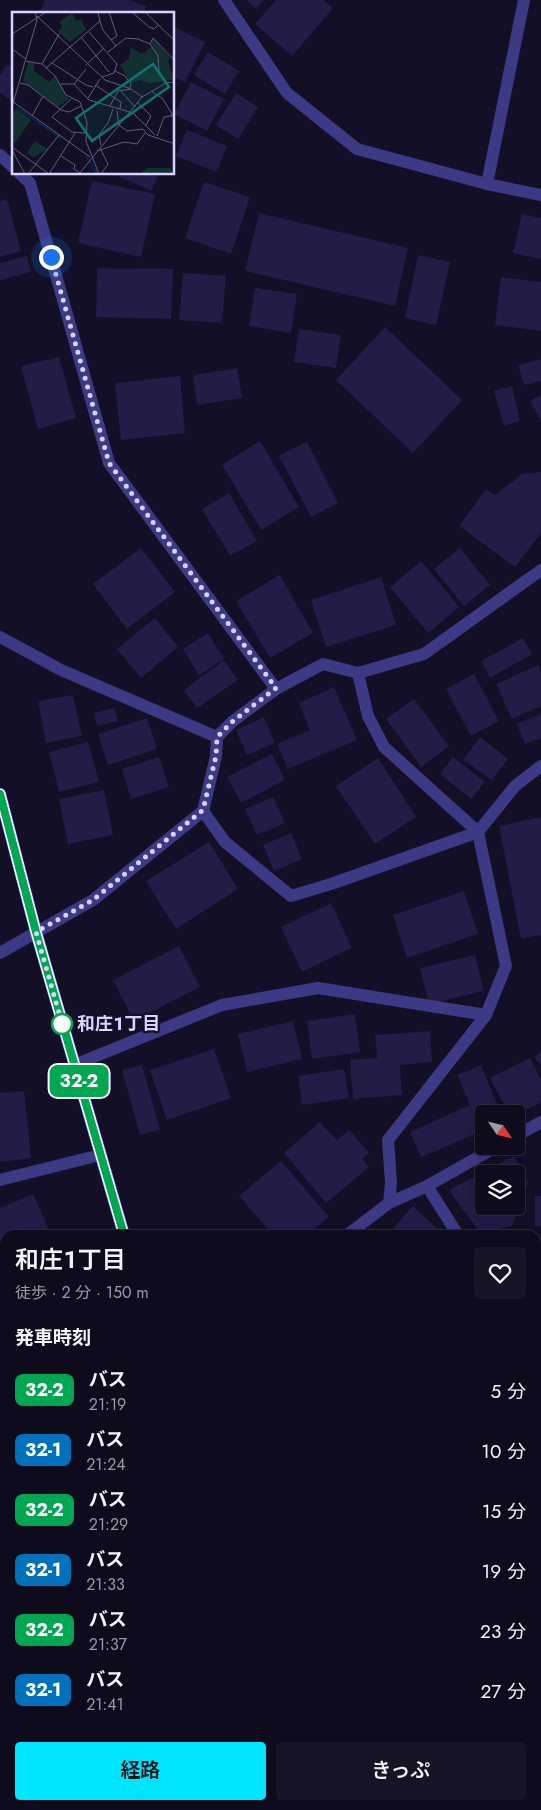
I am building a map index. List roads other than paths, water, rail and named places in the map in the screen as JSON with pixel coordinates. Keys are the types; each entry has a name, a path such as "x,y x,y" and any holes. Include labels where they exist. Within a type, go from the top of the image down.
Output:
{"street":[{"path":"224,0 287,93 357,150 486,184 541,195"},
{"path":"486,184 524,0"},
{"path":"0,155 12,166"},
{"path":"21,175 30,183 109,463 276,688"},
{"path":"0,953 93,900 203,810 216,756 217,737 233,721 276,688 323,664 358,673 424,654 541,570"},
{"path":"0,637 61,670 217,737"},
{"path":"358,673 368,716 384,747 478,832 506,966 486,1015 388,1140 389,1203"},
{"path":"203,810 225,842 291,896 331,884 478,832 515,786 541,766"},
{"path":"0,794 36,932 122,1230"},
{"path":"74,1065 222,1005 318,988 486,1015"},
{"path":"525,1131 541,1122"},
{"path":"0,1180 100,1155"},
{"path":"354,1230 389,1203 427,1186 482,1155"},
{"path":"427,1186 455,1230"}],"place":[{"name":"和庄１丁目","path":"62,1024"}]}
